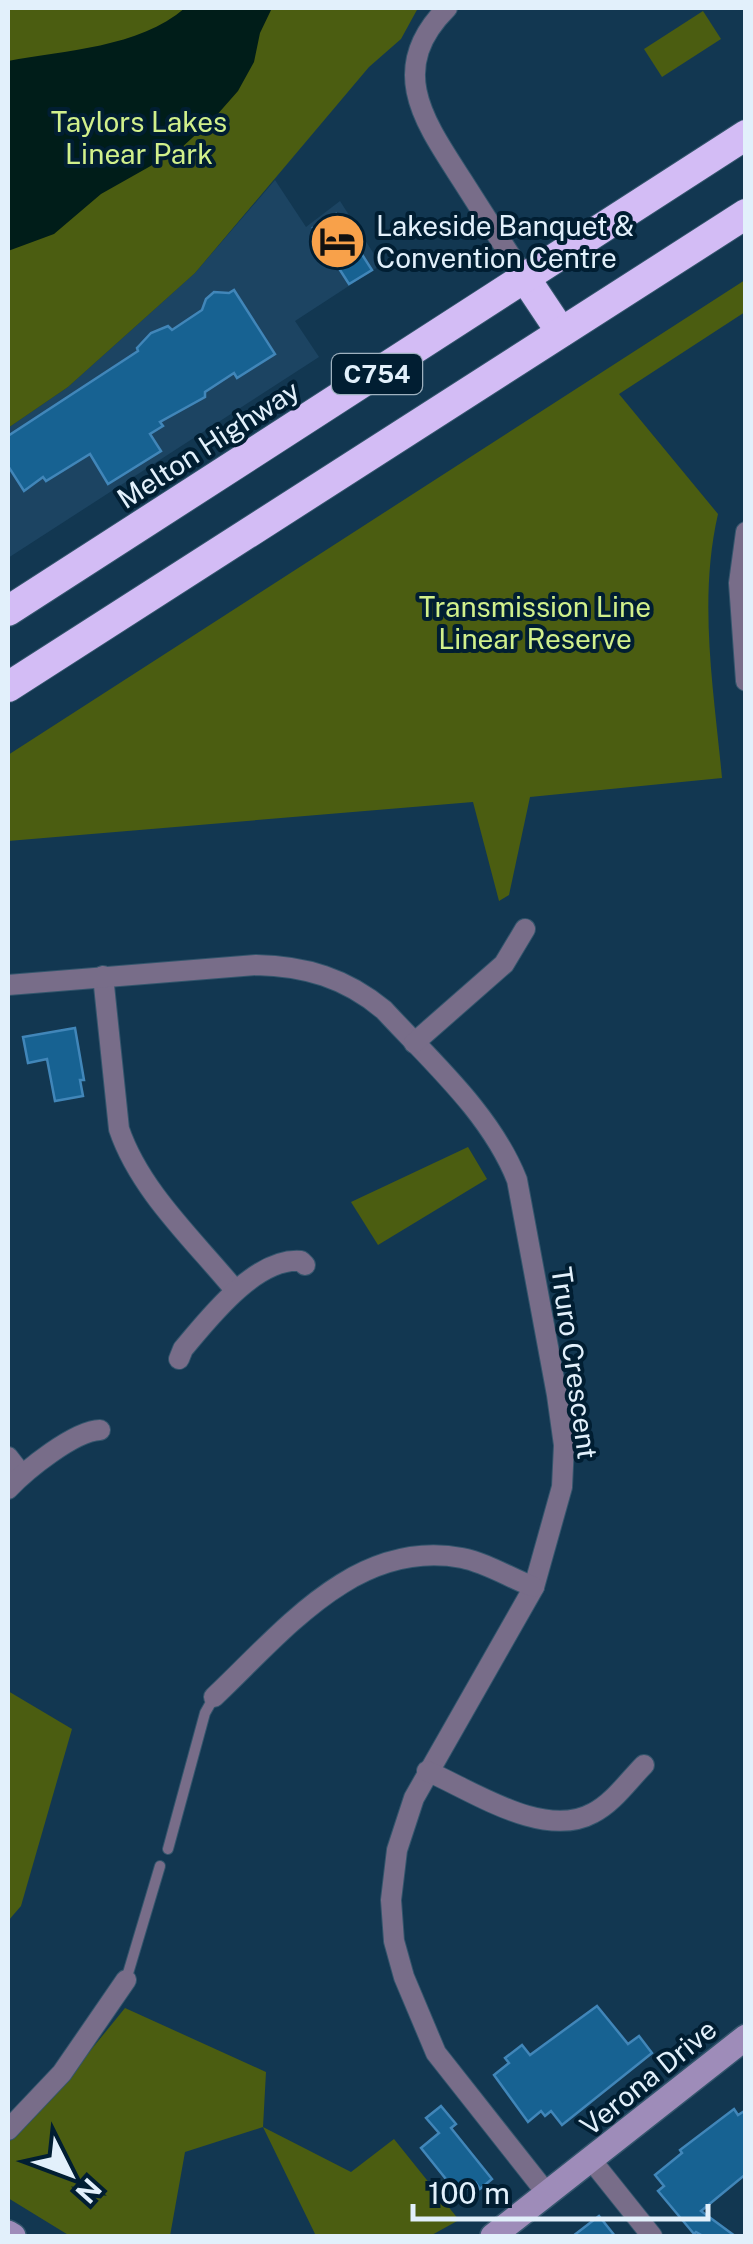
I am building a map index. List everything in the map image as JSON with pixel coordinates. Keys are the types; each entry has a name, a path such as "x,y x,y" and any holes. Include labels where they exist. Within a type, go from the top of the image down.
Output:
{"highway":[{"name":"Melton Highway","path":"8,611 746,135"},
{"name":"C754","path":"8,688 746,214"},
{"path":"525,278 562,332"}],"street":[{"path":"448,8 429,28 417,56 414,74 418,104 432,134 525,278"},
{"path":"746,532 739,583 746,681"},
{"path":"414,1043 504,964 527,926"},
{"name":"Truro Crescent","path":"8,984 256,965 312,971 366,995 414,1043 503,1148 517,1180 564,1445 558,1507 534,1588 427,1770 406,1818 394,1866 391,1900 394,1940 404,1978 436,2054 548,2195"},
{"path":"103,976 119,1129 124,1143 147,1184 235,1290"},
{"path":"179,1359 184,1348 235,1290 286,1262 305,1265"},
{"path":"8,1458 15,1482 87,1431 100,1430"},
{"path":"214,1696 328,1592 372,1566 420,1556 457,1557 478,1562 534,1588"},
{"path":"427,1770 538,1820 560,1822 595,1812 644,1765"},
{"path":"8,2130 62,2073 126,1980"},
{"name":"Verona Drive","path":"493,2236 746,2037"},
{"path":"592,2161 652,2236"}],"lane":[{"path":"168,1849 205,1713 214,1696"},
{"path":"126,1980 160,1866"}],"shaded area":[{"path":"185,8 272,8 260,33 254,62 238,91 179,150 101,194 54,234 8,251 8,61 124,39 146,32"},
{"path":"275,180 306,227 340,201 381,265 295,321 319,357 8,558 8,428 68,387 195,273"}],"green space":[{"name":"Taylors Lakes Linear Park","path":"8,8 418,8 401,39 369,67 195,273 68,387 8,428"},
{"path":"703,11 721,39 662,77 644,49"},
{"name":"Transmission Line Linear Reserve","path":"745,280 745,312 619,394 718,514 708,613 722,778 530,797 509,895 499,901 473,802 8,841 8,755"},
{"path":"468,1147 487,1179 378,1245 351,1202"},
{"path":"8,1691 72,1729 21,1906 8,1921"},
{"path":"125,2008 266,2072 263,2127 185,2152 170,2236 70,2236 8,2198 8,2143 59,2089"},
{"path":"263,2127 351,2172 394,2139 459,2220 430,2236 316,2236"}],"building":[{"name":"Lakeside Banquet & Convention Centre","path":"336,214 372,270 349,284 313,228"},
{"path":"234,290 275,354 237,378 234,373 205,392 205,397 160,422 163,426 150,434 161,451 108,484 90,454 24,491 8,466 8,436 138,351 151,333 168,326 172,330 202,310 214,292"},
{"path":"75,1028 83,1096 55,1101 47,1059 28,1063 23,1037"},
{"path":"597,2006 628,2044 639,2036 652,2053 562,2125 551,2111 545,2116 541,2111 528,2122 494,2075 509,2063 505,2058 522,2045 530,2055"},
{"path":"441,2106 456,2124 451,2128 492,2179 480,2189 476,2183 458,2194 421,2148 439,2133 426,2118"},
{"path":"734,2109 738,2115 746,2110 746,2174 701,2211 735,2236 694,2234 658,2191 664,2186 655,2175 682,2153 680,2150"},
{"path":"599,2216 615,2236 573,2236"}],"place":[{"name":"Lakeside Banquet & Convention Centre","path":"337,241"}]}
